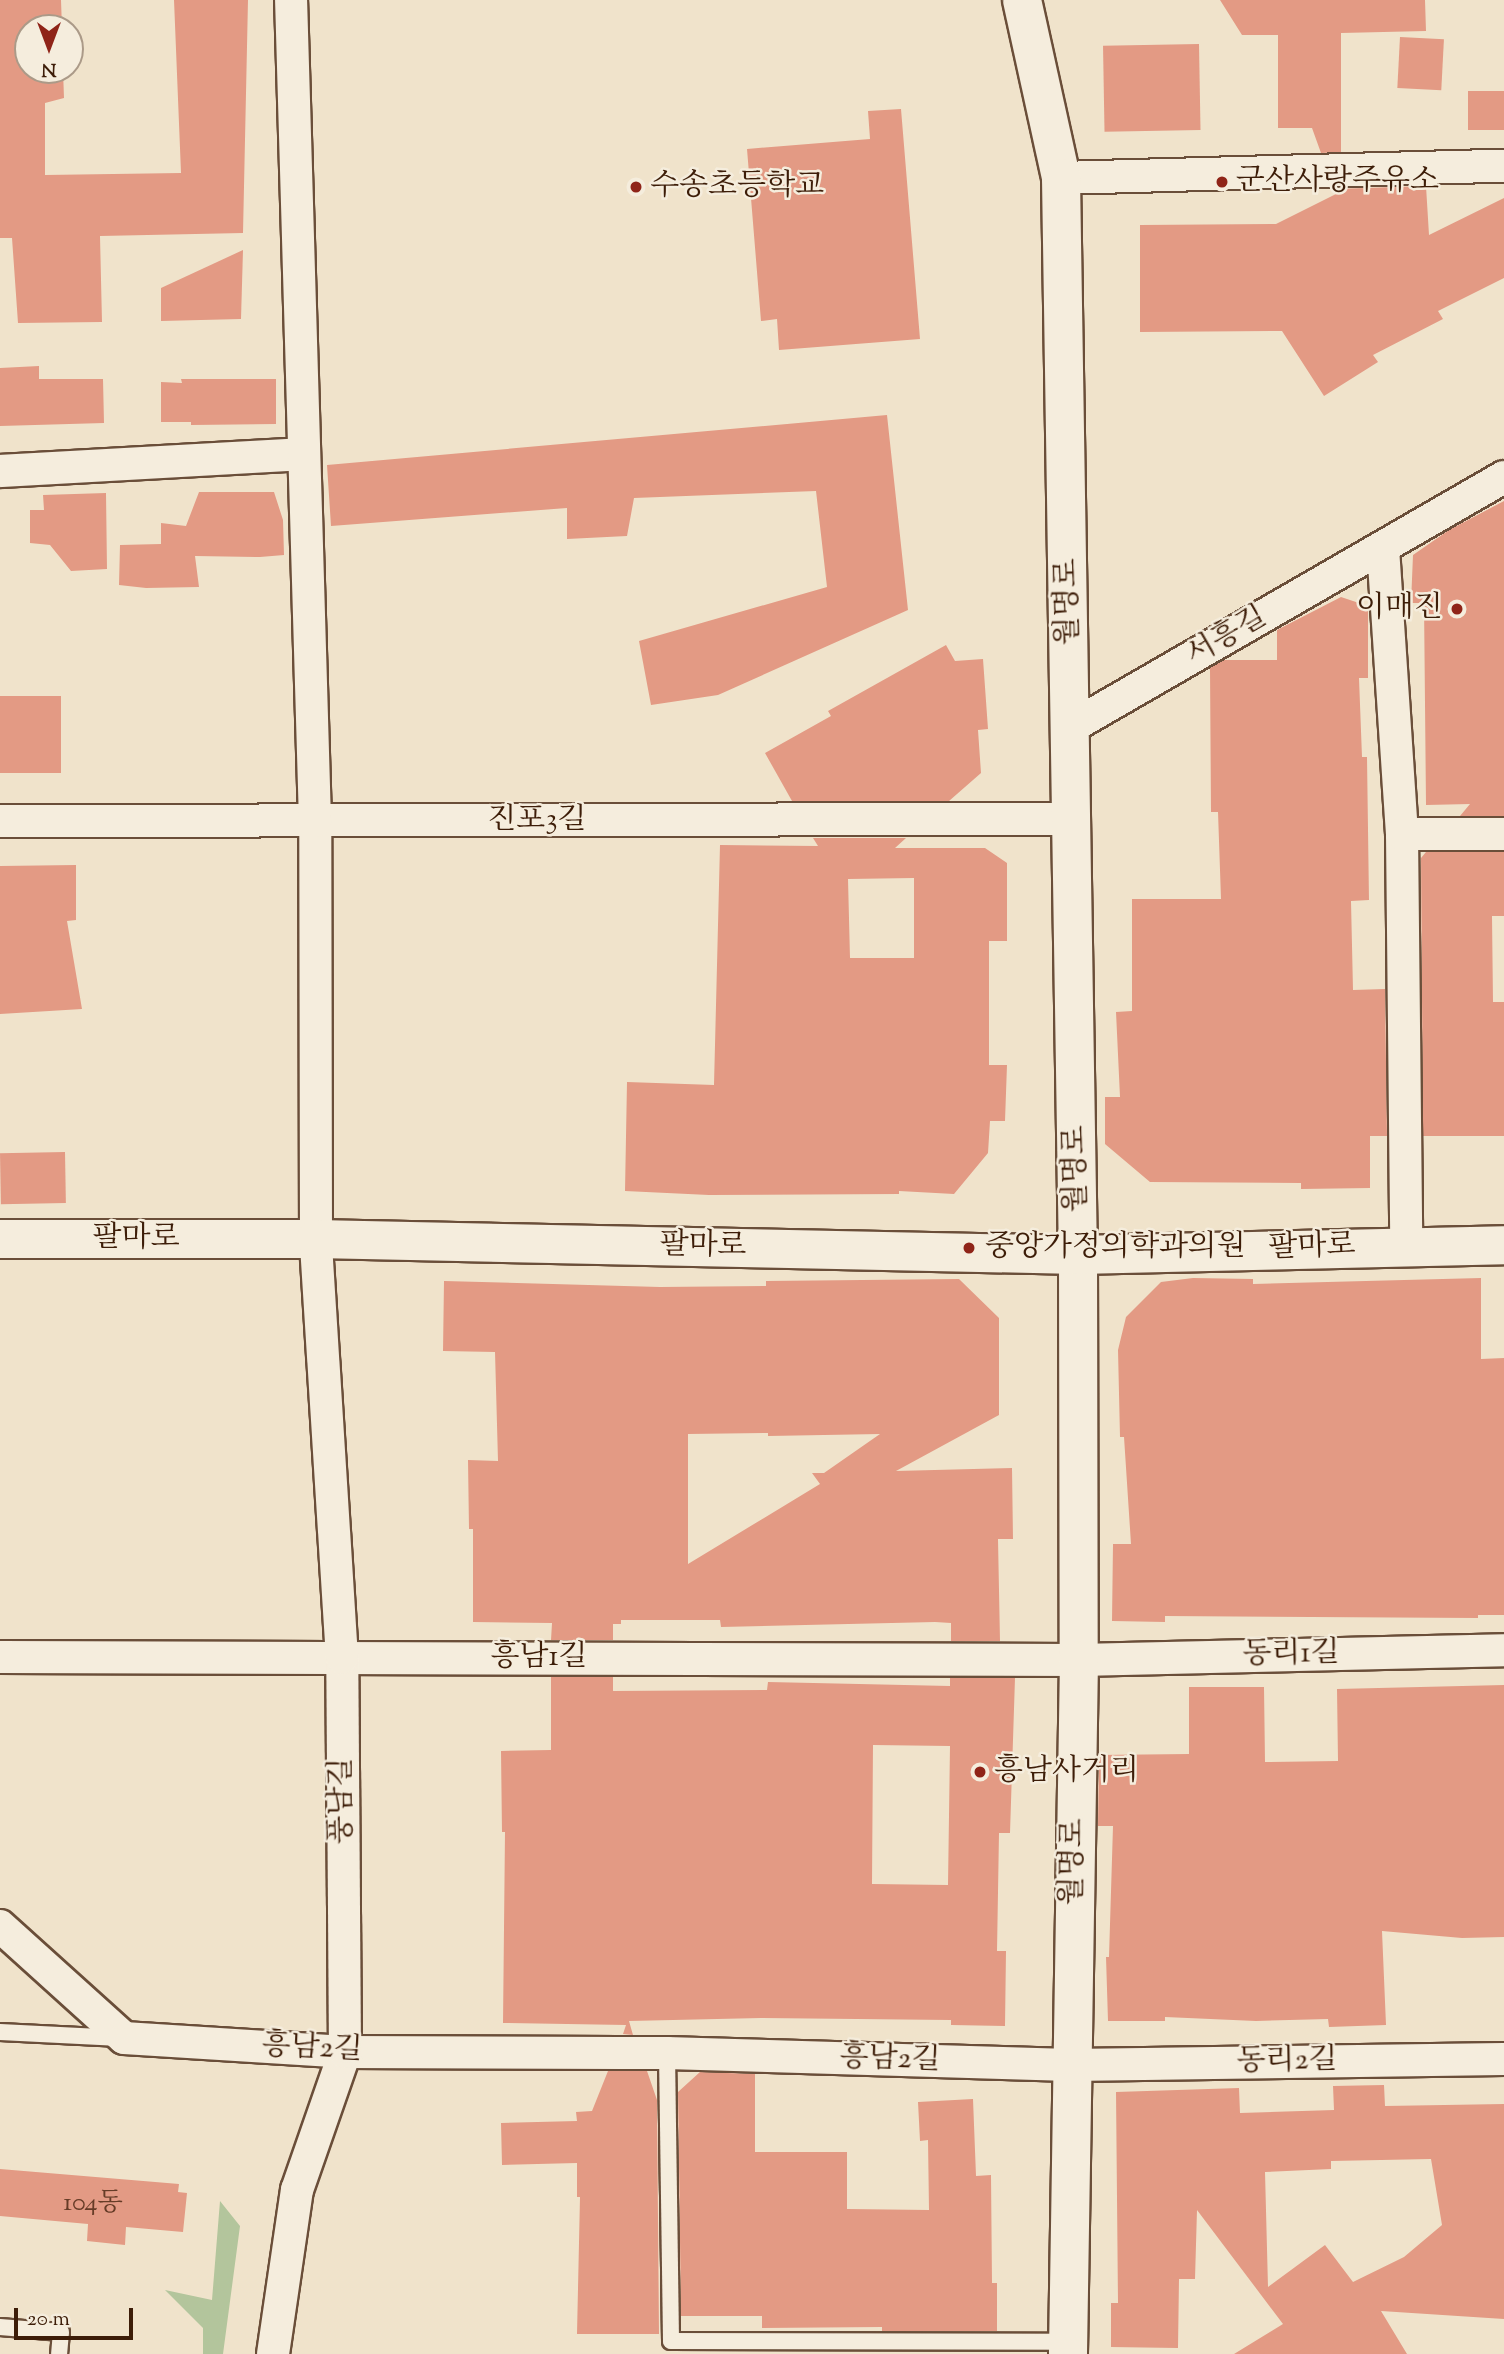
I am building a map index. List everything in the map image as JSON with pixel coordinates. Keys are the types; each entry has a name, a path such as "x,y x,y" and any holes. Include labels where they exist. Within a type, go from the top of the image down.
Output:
{"street":[{"name":"풍남길","path":"273,2354 298,2190 345,2052 342,1658 316,1239 315,821 291,0"},
{"name":"월명로","path":"1022,0 1062,178 1078,1255 1079,1660 1070,2065 1068,2348"},
{"path":"1062,178 1504,166"},
{"path":"0,471 303,454"},
{"name":"서흥길","path":"1071,727 1504,477"},
{"path":"1383,548 1402,834 1406,1245"},
{"name":"진포3길","path":"0,821 1073,819"},
{"path":"1402,834 1504,834"},
{"name":"팔마로","path":"0,1239 316,1239 1078,1255 1406,1245 1504,1245"},
{"name":"동리1길","path":"1079,1660 1504,1650"},
{"name":"흥남1길","path":"0,1657 1079,1660"},
{"path":"0,1926 124,2038"},
{"name":"흥남2길","path":"124,2038 345,2052 667,2053 1070,2065"},
{"name":"동리2길","path":"1070,2065 1504,2059"}],"lane":[{"path":"0,2032 124,2038"},
{"name":"월명로","path":"667,2053 671,2342 1068,2348"},
{"path":"0,2327 61,2332 60,2354"}],"green space":[{"path":"220,2201 240,2226 223,2354 203,2354 203,2328 165,2290 212,2300"}],"building":[{"path":"0,0 61,0 62,14 14,14 14,84 64,84 64,98 45,103 45,175 181,173 174,0 248,0 243,233 100,236 102,322 18,323 12,238 0,238"},
{"path":"1220,0 1425,0 1426,31 1341,33 1341,152 1321,153 1312,128 1278,128 1278,35 1242,35"},
{"path":"1400,37 1444,39 1441,90 1397,88"},
{"path":"1199,44 1201,130 1105,132 1103,46"},
{"path":"1468,91 1504,91 1504,130 1468,130"},
{"path":"901,109 920,339 779,350 777,319 761,321 747,149 870,139 868,111"},
{"path":"1426,186 1429,235 1504,198 1504,278 1438,311 1443,319 1373,355 1378,362 1324,396 1282,331 1140,332 1140,225 1276,224 1338,193 1336,189"},
{"path":"243,250 241,319 161,321 161,288"},
{"path":"39,366 39,379 103,379 104,423 0,426 0,368"},
{"path":"181,379 276,379 276,424 191,425 191,422 161,422 161,382 182,383"},
{"path":"887,415 908,610 718,695 651,705 639,641 827,587 816,491 634,498 627,536 567,539 567,508 331,526 327,465"},
{"path":"199,492 274,492 283,520 284,555 195,556 199,587 146,588 119,585 120,545 161,544 161,523 186,526"},
{"path":"106,493 107,569 71,571 50,545 30,543 30,510 44,510 43,495"},
{"path":"1504,501 1504,816 1460,816 1470,804 1426,805 1424,603 1411,603 1413,555 1449,530"},
{"path":"1341,597 1368,606 1368,678 1359,678 1362,757 1367,757 1369,900 1351,901 1353,990 1385,989 1387,1136 1370,1136 1370,1188 1301,1189 1301,1183 1150,1182 1105,1144 1105,1097 1120,1097 1116,1012 1132,1011 1132,899 1221,899 1218,812 1211,812 1210,668 1223,660 1277,660 1277,630"},
{"path":"946,645 955,661 983,659 988,729 978,730 981,773 949,801 792,801 765,753 831,716 828,711"},
{"path":"0,696 61,696 61,773 0,773"},
{"path":"813,838 906,838 895,848 985,848 1007,863 1007,941 989,941 989,1065 1007,1065 1005,1121 990,1121 988,1153 954,1194 899,1191 899,1194 709,1195 625,1191 627,1082 714,1085 720,845 818,846","holes":["914,878 914,958 850,958 848,879"]},
{"path":"1426,852 1504,852 1504,916 1492,916 1493,1002 1504,1002 1504,1136 1423,1136 1421,858"},
{"path":"76,865 76,920 67,921 82,1009 0,1014 0,866"},
{"path":"65,1152 66,1203 1,1204 0,1153"},
{"path":"1193,1278 1253,1279 1253,1284 1481,1278 1481,1359 1504,1358 1504,1615 1478,1615 1478,1618 1165,1616 1165,1622 1112,1621 1113,1544 1131,1544 1124,1437 1120,1437 1118,1350 1126,1317 1161,1282"},
{"path":"959,1279 999,1318 999,1415 896,1471 1012,1468 1013,1539 998,1539 1000,1641 951,1641 951,1623 935,1622 721,1627 720,1620 621,1620 621,1624 613,1624 613,1640 551,1640 552,1623 473,1622 473,1529 469,1529 468,1460 498,1461 495,1352 443,1351 444,1281 660,1287 766,1286 766,1281","holes":["768,1433 768,1436 880,1434 824,1473 812,1473 820,1484 688,1564 688,1434"]},
{"path":"551,1677 613,1677 613,1691 767,1690 768,1682 950,1686 950,1678 1015,1678 1010,1833 999,1833 997,1951 1006,1951 1005,2026 951,2025 951,2020 761,2018 629,2021 633,2035 623,2034 626,2025 503,2023 505,1832 502,1832 501,1751 551,1750","holes":["873,1745 950,1746 948,1885 872,1884"]},
{"path":"1504,1685 1504,1937 1462,1938 1382,1931 1386,2025 1329,2027 1328,2019 1256,2021 1165,2017 1165,2021 1108,2021 1106,1957 1109,1957 1113,1826 1098,1826 1099,1755 1189,1754 1189,1687 1264,1687 1265,1762 1338,1761 1337,1689"},
{"path":"608,2071 647,2071 657,2100 659,2334 577,2334 580,2197 577,2197 577,2163 502,2165 501,2123 577,2121 576,2112 592,2111"},
{"path":"700,2072 755,2074 755,2152 847,2152 847,2209 929,2210 928,2140 920,2141 918,2102 973,2099 976,2176 991,2175 992,2283 997,2283 997,2331 882,2331 882,2327 762,2328 762,2316 681,2316 678,2092"},
{"path":"1384,2085 1385,2106 1504,2104 1504,2319 1381,2311 1407,2354 1234,2354 1283,2324 1197,2210 1195,2279 1179,2279 1178,2348 1111,2347 1111,2303 1118,2303 1116,2092 1239,2088 1240,2113 1334,2110 1333,2086","holes":["1431,2159 1442,2225 1404,2257 1353,2282 1325,2245 1268,2287 1265,2172 1331,2169 1331,2161"]},
{"path":"0,2169 179,2184 178,2192 187,2193 183,2232 126,2227 125,2245 87,2241 88,2224 0,2216"}],"place":[{"name":"군산사랑주유소","path":"1222,182"},
{"name":"수송초등학교","path":"636,187"},
{"name":"이매진","path":"1457,609"},
{"name":"중앙가정의학과의원","path":"969,1248"},
{"name":"흥남사거리","path":"980,1772"}]}
